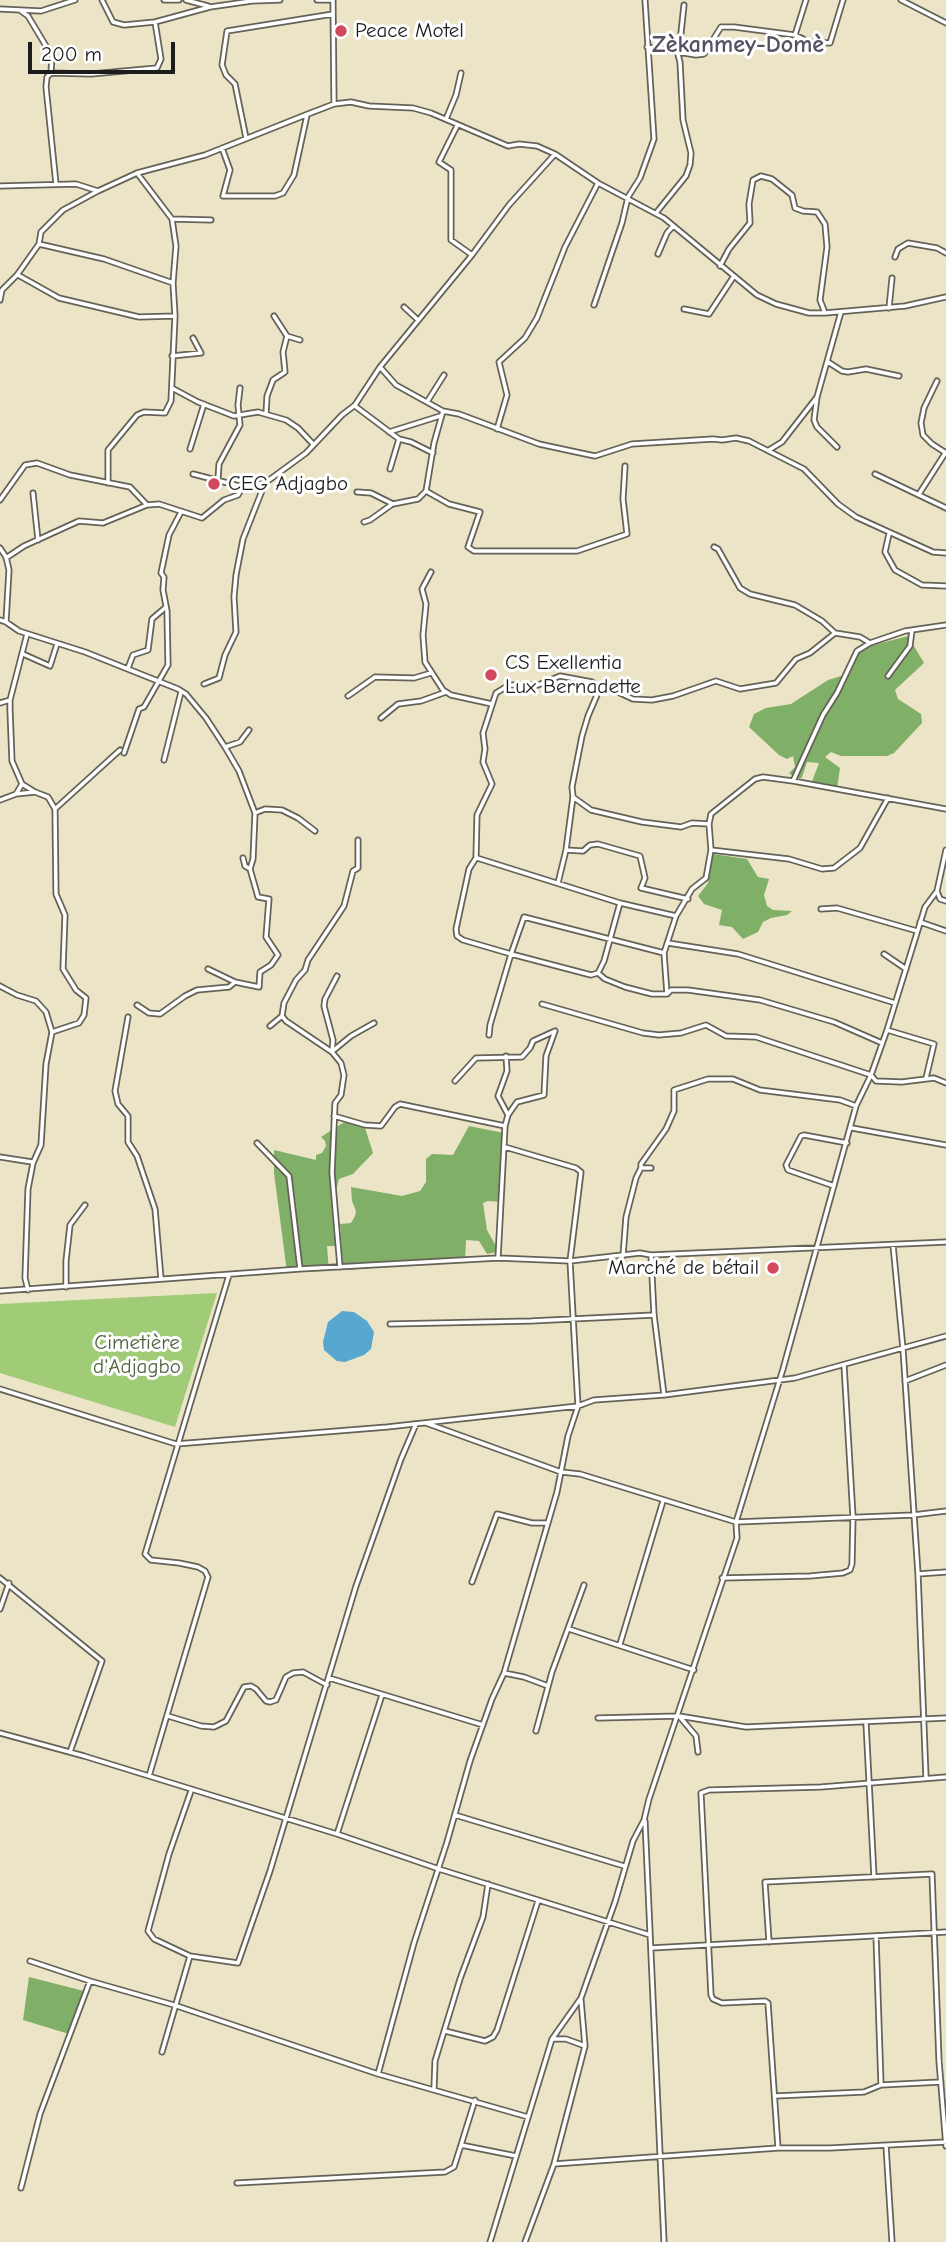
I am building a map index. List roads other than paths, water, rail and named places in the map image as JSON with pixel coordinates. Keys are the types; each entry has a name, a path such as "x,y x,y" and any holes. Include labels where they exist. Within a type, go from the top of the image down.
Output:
{"street":[{"path":"0,9 41,11 72,0"},
{"path":"102,0 108,15 116,24 155,22 209,7 280,0"},
{"path":"164,0 179,0"},
{"path":"186,0 209,7"},
{"path":"317,0 333,0 334,104"},
{"path":"594,305 628,197 640,178 654,139 645,0"},
{"path":"795,35 806,0"},
{"path":"647,47 704,54 721,27 795,35 808,42 830,43 843,0"},
{"path":"901,0 946,23"},
{"path":"656,213 686,176 690,165 691,153 683,120 677,51 684,5"},
{"path":"21,11 27,16 52,56 51,73 47,77 46,87 56,184"},
{"path":"246,138 234,84 222,65 227,31 333,14"},
{"path":"51,73 91,74 157,68 162,59 155,22"},
{"path":"446,119 461,73"},
{"path":"0,300 2,290 17,275 39,244 41,232 47,223 63,210 137,173 205,155 334,104 351,102 369,106 414,108 508,146 537,146 555,154 598,183 656,213 757,295 776,304 809,313 825,313 889,308 946,297"},
{"path":"222,148 230,170 223,196 275,196 283,193 301,152 308,114"},
{"path":"457,126 439,162 451,170 451,240 472,255"},
{"path":"193,474 243,487 265,483 306,453 355,405 380,367 472,255 509,205 555,154"},
{"path":"108,483 108,450 137,415 155,411 165,414 171,401 176,246 172,219 137,173"},
{"path":"720,266 729,249 750,223 749,204 753,180 761,176 772,179 792,195 795,208 817,212 825,224 827,247 820,300 825,313"},
{"path":"497,429 507,395 499,362 525,338 537,318 565,247 598,183"},
{"path":"0,186 76,184 98,191"},
{"path":"172,219 211,220"},
{"path":"658,254 673,226"},
{"path":"895,257 898,248 908,243 937,248 946,253"},
{"path":"39,244 104,260 173,283"},
{"path":"17,275 59,298 139,317 175,316"},
{"path":"684,309 709,314 734,276"},
{"path":"889,308 892,278"},
{"path":"404,307 418,320"},
{"path":"837,447 817,427 814,420 817,397 841,312"},
{"path":"266,414 267,396 273,380 285,372 283,352 286,336 274,316"},
{"path":"286,336 300,340"},
{"path":"172,356 201,353 193,338"},
{"path":"828,362 842,371 866,369 899,376"},
{"path":"380,367 396,385 427,402 442,414"},
{"path":"427,402 444,375"},
{"path":"919,494 946,453 923,435 924,408 937,381"},
{"path":"172,387 234,416 266,414 292,423 313,444"},
{"path":"218,480 219,464 240,425 240,388"},
{"path":"769,450 782,442 817,397"},
{"path":"190,449 204,404"},
{"path":"355,405 399,439 433,453"},
{"path":"364,522 393,504 418,499 426,491 442,414"},
{"path":"389,432 442,414 459,414 539,444 595,456 632,444 736,438 769,450 804,469 838,504 856,517 933,552 946,553"},
{"path":"390,469 399,439"},
{"path":"0,500 20,471 30,463 37,463 70,475 130,487 147,505"},
{"path":"426,491 449,504 480,512 468,547 474,551 577,551 627,534 623,499 625,466"},
{"path":"875,474 946,508"},
{"path":"204,684 219,678 225,655 236,632 234,597 243,539 265,483"},
{"path":"6,558 24,546 79,522 103,523 147,505 159,504 202,518 223,500 238,495 243,487"},
{"path":"357,492 371,494 393,504"},
{"path":"33,493 38,540"},
{"path":"55,809 122,752 139,709 144,707 168,665 162,561 169,535 181,512"},
{"path":"889,534 885,552 895,570 922,585 946,586"},
{"path":"714,547 718,549 740,588 750,594 795,605 810,612 835,633 860,636 870,643"},
{"path":"0,548 6,558 10,580 6,622"},
{"path":"431,572 422,589 426,604 423,655 431,673 446,692 460,698 492,704"},
{"path":"128,668 133,655 148,650 152,619 166,607"},
{"path":"0,620 27,634 128,668 186,694 225,747 239,771 255,813 250,869 258,897 269,899 266,937 278,955 271,965 260,972 260,987 235,982 208,969"},
{"path":"793,781 823,715 857,651 870,643 912,630 946,625"},
{"path":"888,676 910,646 912,630"},
{"path":"835,633 810,653 796,659 776,683 740,689 716,681 673,696 652,700 633,699 607,687 600,688 592,682 560,676 538,685 503,687 496,693 483,733 483,762 492,784 477,815 476,858 469,869 456,929 457,936 463,940 591,975 598,973 625,987 652,994 688,989 760,1000 834,1022 882,1043"},
{"path":"27,634 10,700 12,761 22,784 48,797 55,809 56,894 65,915 63,969 76,990 86,998 79,1023 52,1032"},
{"path":"23,654 50,666 57,644"},
{"path":"348,696 375,677 414,678 431,673"},
{"path":"558,884 566,850 572,787 582,736 600,688"},
{"path":"164,760 181,692"},
{"path":"381,718 398,704 421,701 446,692"},
{"path":"1,704 10,700"},
{"path":"225,747 240,742 249,730"},
{"path":"667,994 664,953 676,916 688,900 692,889 706,878 711,850 709,824 712,814 755,779 763,777 793,781 946,809"},
{"path":"16,794 22,784"},
{"path":"0,800 16,794 35,792"},
{"path":"573,797 590,810 642,822 681,827 692,823 709,824"},
{"path":"711,850 789,859 822,869 834,868 860,848 888,798"},
{"path":"255,813 265,809 282,810 315,831"},
{"path":"270,1026 282,1016 284,1003 296,980 305,970 308,960 344,905 353,871 358,868 358,840"},
{"path":"566,850 583,851 590,845 598,844 640,856 645,878 642,888 688,900"},
{"path":"664,2242 645,1820 649,1799 737,1538 736,1522 780,1379 848,1143 856,1106 871,1075 887,1030 925,907 937,891 946,850"},
{"path":"243,858 245,866 250,869"},
{"path":"476,858 620,903 676,916"},
{"path":"937,891 940,899 946,901"},
{"path":"598,973 611,941 620,903"},
{"path":"821,909 837,908 918,931"},
{"path":"489,1035 510,954 524,916 664,953"},
{"path":"920,922 946,931"},
{"path":"668,943 738,954 896,1003"},
{"path":"884,954 906,969"},
{"path":"337,976 324,1006 333,1051 341,1063 344,1075 341,1095 335,1103 332,1173 340,1267"},
{"path":"137,1005 149,1013 160,1014 197,990 229,987 235,982"},
{"path":"0,986 36,1001 46,1012 52,1032 46,1064 41,1146 33,1163 28,1189 25,1278 28,1290"},
{"path":"542,1004 604,1023 659,1035 681,1033 706,1026 731,1037 756,1037 871,1075 876,1081 934,1077 946,1083"},
{"path":"282,1016 333,1051"},
{"path":"128,1017 116,1091 118,1104 128,1116 128,1142 137,1156 155,1209 161,1279"},
{"path":"333,1051 351,1036 374,1023"},
{"path":"887,1030 934,1044 926,1078"},
{"path":"455,1081 476,1058 522,1057 533,1041 555,1031 546,1056 544,1095 517,1102 508,1115 505,1126 498,1258"},
{"path":"506,1056 507,1071 498,1096 508,1115"},
{"path":"623,1256 628,1208 641,1164 666,1129 674,1111 674,1090 708,1079 733,1079 760,1090 841,1100 856,1106"},
{"path":"334,1116 365,1125 381,1126 394,1107 400,1104 505,1126"},
{"path":"852,1128 946,1145"},
{"path":"834,1186 788,1170 786,1165 801,1136 848,1143"},
{"path":"257,1143 289,1176 300,1269"},
{"path":"378,2074 414,1943 439,1869 470,1761 504,1673 578,1406 570,1261 581,1172 576,1168 505,1147"},
{"path":"0,1157 33,1163"},
{"path":"641,1168 652,1168"},
{"path":"66,1287 71,1225 85,1205"},
{"path":"0,1292 300,1269 498,1258 570,1261 640,1253 652,1255 946,1242"},
{"path":"893,1245 904,1349 918,1574 926,1778"},
{"path":"652,1255 654,1315 664,1395"},
{"path":"149,1776 208,1577 205,1571 198,1567 151,1560 145,1554 229,1275"},
{"path":"390,1324 654,1315"},
{"path":"0,1389 176,1444 424,1423 578,1406 594,1400 664,1395 807,1376 946,1336"},
{"path":"722,1578 810,1576 849,1570 852,1564 853,1517 844,1365"},
{"path":"905,1381 946,1365"},
{"path":"191,1791 169,1854 148,1931 154,1939 190,1956 238,1963 286,1820 356,1586 416,1423"},
{"path":"424,1423 561,1472 580,1474 736,1522 913,1515 946,1511"},
{"path":"620,1644 663,1501"},
{"path":"472,1582 497,1514 532,1523 546,1523"},
{"path":"918,1574 946,1572"},
{"path":"0,1578 102,1661 70,1752"},
{"path":"0,1609 9,1583"},
{"path":"536,1731 548,1686 584,1586"},
{"path":"569,1629 694,1670"},
{"path":"168,1716 214,1727 226,1721 244,1687 257,1689 266,1701 271,1702 276,1700 286,1677 293,1673 303,1672 327,1685"},
{"path":"504,1673 548,1686"},
{"path":"329,1678 483,1725"},
{"path":"337,1834 382,1695"},
{"path":"598,1718 678,1716 746,1727 946,1718"},
{"path":"678,1716 696,1736 698,1752"},
{"path":"866,1723 874,1877"},
{"path":"0,1733 337,1834 650,1935"},
{"path":"778,2148 768,2003 722,2003 713,1999 702,1791 946,1777"},
{"path":"455,1815 624,1866"},
{"path":"490,2242 552,2039 581,1998 608,1922 624,1866 633,1841 645,1820"},
{"path":"554,2164 778,2148 946,2144 932,1874 765,1882 769,1942"},
{"path":"434,2089 435,2061 482,1917 488,1884"},
{"path":"445,2031 485,2041 493,2037 538,1900"},
{"path":"650,1948 946,1933"},
{"path":"876,1936 881,2085"},
{"path":"162,2052 190,1956"},
{"path":"30,1961 174,2005 378,2074 528,2117"},
{"path":"21,2188 40,2114 90,1981"},
{"path":"525,2242 554,2164 584,2046 581,1998"},
{"path":"552,2039 566,2039 584,2046"},
{"path":"775,2096 864,2092 881,2085 941,2082"},
{"path":"237,2183 445,2172 454,2167 475,2100"},
{"path":"461,2145 516,2156"},
{"path":"886,2146 892,2242"}],"water":[{"path":"342,1311 354,1312 367,1321 374,1332 371,1349 364,1355 345,1362 337,1361 324,1350 323,1342 328,1322"}],"place":[{"name":"Peace Motel","path":"341,31"},
{"name":"CEG Adjagbo","path":"214,484"},
{"name":"CS Exellentia Lux Bernadette","path":"491,675"},
{"name":"Marché de bétail","path":"773,1268"}],"district":[{"name":"Zèkanmey-Domè","path":"738,45"}],"park label":[{"name":"Cimetière d'Adjagbo","path":"137,1355"}]}
